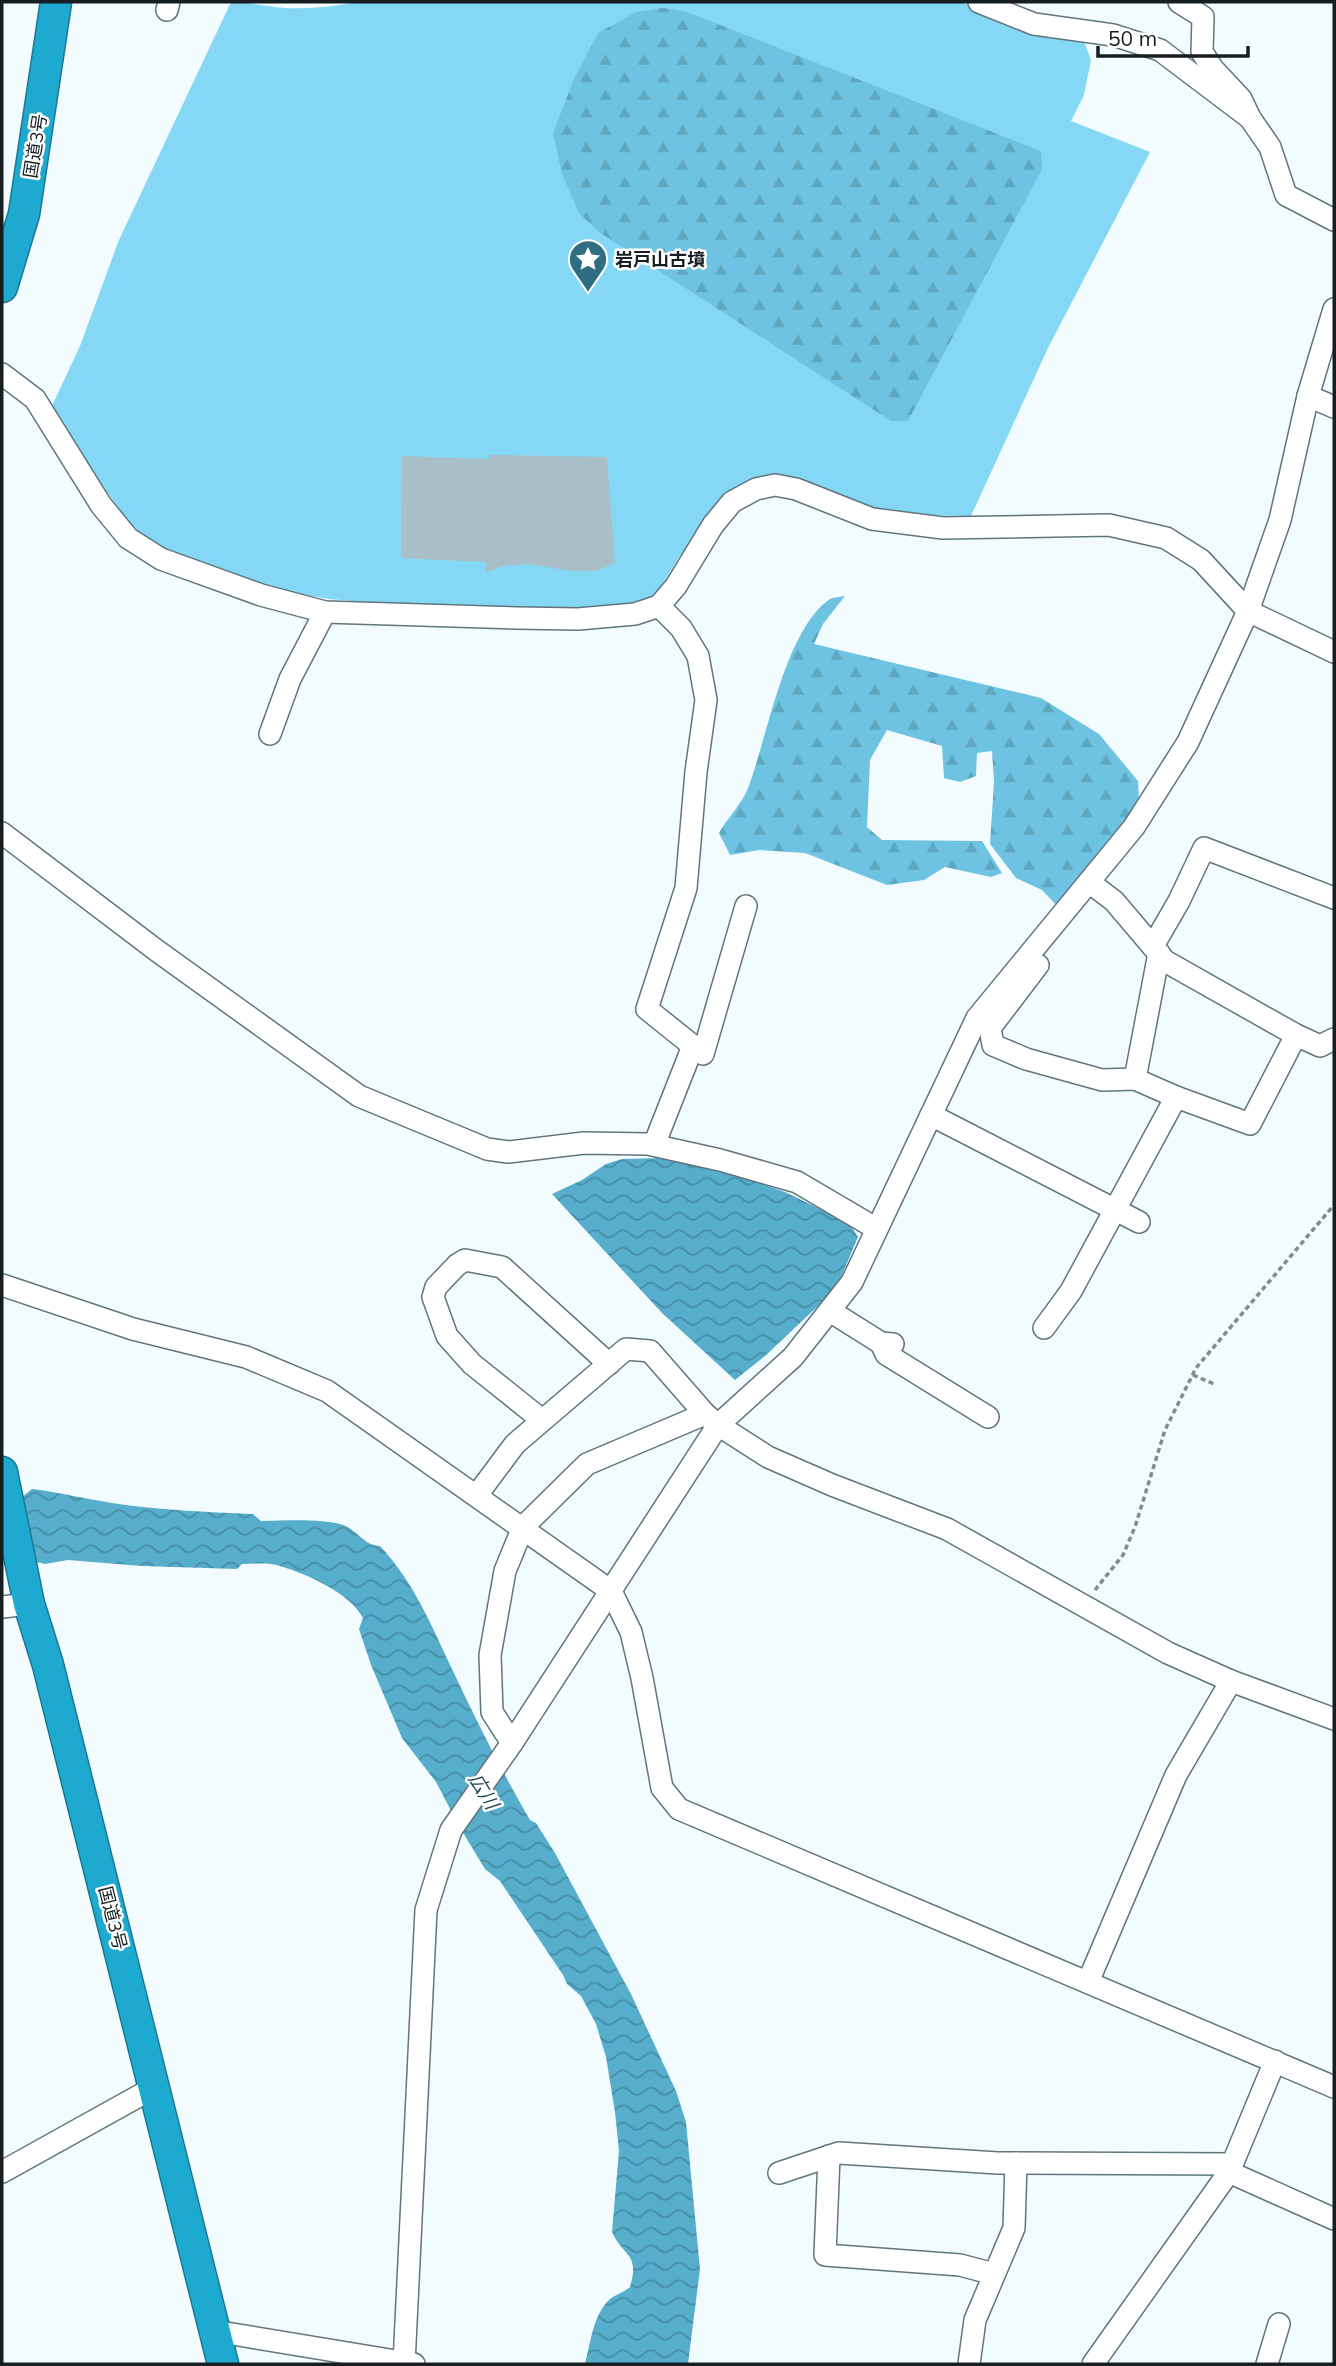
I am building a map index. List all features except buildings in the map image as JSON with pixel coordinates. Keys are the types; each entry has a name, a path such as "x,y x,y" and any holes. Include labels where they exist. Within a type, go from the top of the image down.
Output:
{"highway":[{"name":"国道3号","path":"3,275 24,214 56,2"},
{"name":"国道3号","path":"3,1476 23,1572 15,1605 48,1665 223,2364"}],"street":[{"path":"979,2 1034,24 1112,35 1160,50 1250,118"},
{"path":"1179,2 1203,17 1202,52 1241,99 1250,118 1270,147 1286,195 1334,220"},
{"path":"508,1748 492,1712 490,1656 505,1572 523,1527 587,1464 712,1420 793,1357 852,1282 977,1018 1134,827 1188,742 1248,611 1280,520 1308,396 1334,309"},
{"path":"2,374 36,399 101,505 128,538 173,563 261,595 325,612 578,619 635,614 659,606 676,586 713,524 732,502 756,488 775,485 796,489 872,519 943,528 1109,524 1166,538 1201,559 1248,611 1334,652"},
{"path":"1308,396 1334,407"},
{"path":"659,606 681,628 698,656 706,700 685,888 647,1009 703,1054 746,906"},
{"path":"270,734 290,680 325,612"},
{"path":"2,832 156,950 359,1096 488,1149 508,1152 584,1143 654,1145 720,1160 797,1182 877,1229"},
{"path":"1135,1079 1156,950 1204,848 1334,898"},
{"path":"1089,882 1114,901 1165,961 1296,1035 1320,1046 1334,1039"},
{"path":"1062,915 1071,922 990,1028 993,1045 1026,1059 1102,1080 1135,1079 1250,1124 1296,1035"},
{"path":"654,1145 693,1046"},
{"path":"1044,1328 1071,1291 1176,1097"},
{"path":"931,1115 1139,1222"},
{"path":"542,1420 472,1364 447,1336 433,1297 436,1287 457,1265 465,1260 502,1267 610,1364"},
{"path":"2,1285 133,1329 246,1357 327,1391 611,1591 631,1632 662,1788 679,1809 1334,2087"},
{"path":"830,1311 890,1344 886,1354 988,1417"},
{"path":"477,1495 515,1444 626,1349 650,1351 712,1420 768,1457 832,1485 947,1528 1168,1653 1231,1681 1334,1719"},
{"path":"214,2331 408,2364 426,1910 451,1830 611,1591 712,1420"},
{"path":"1088,1982 1176,1775 1231,1681"},
{"path":"1093,2364 1230,2168 1275,2061"},
{"path":"2,2172 155,2087"},
{"path":"779,2173 839,2153 1016,2162 1230,2168 1334,2219"},
{"path":"829,2156 825,2255 960,2265 994,2274"},
{"path":"969,2364 975,2320 1014,2228 1016,2162"},
{"path":"1267,2364 1279,2324"}],"path":[{"path":"1083,1605 1123,1555 1135,1527 1165,1430 1192,1375 1334,1206"},
{"path":"1192,1375 1214,1384"}],"shaded area":[{"name":"岩戸山古墳","path":"231,2 295,8 356,2 961,2 1029,32 1083,39 1091,60 1084,95 1071,121 1150,152 1048,348 971,516 891,515 785,476 764,476 727,495 679,557 655,597 636,606 554,612 437,608 329,599 282,591 153,544 131,525 52,406 80,346 119,240"}],"green space":[{"path":"663,8 684,11 1041,151 1042,169 908,421 891,421 599,232 579,213 562,174 553,133 574,79 598,33 636,12"},
{"path":"845,596 823,624 814,644 1041,698 1099,734 1138,781 1139,802 1126,824 1059,908 1042,890 1016,878 990,844 994,782 992,751 977,753 976,776 960,782 944,778 942,746 887,730 870,760 867,827 882,840 982,841 1002,873 991,877 945,867 924,880 887,885 805,853 759,850 730,855 719,833 748,788 789,659 814,614 830,599"}],"water":[{"path":"659,1158 731,1173 785,1192 849,1223 858,1237 836,1289 765,1356 735,1380 662,1313 552,1194 582,1180 606,1164 622,1159"},
{"name":"広川","path":"32,1489 130,1505 253,1514 261,1521 323,1521 348,1527 370,1543 380,1546 392,1560 421,1606 510,1784 530,1820 536,1823 555,1853 631,1994 676,2091 686,2122 700,2269 688,2364 585,2364 598,2315 609,2300 630,2287 633,2276 632,2262 612,2232 619,2151 606,2057 596,2024 581,1996 567,1984 500,1881 485,1869 436,1782 402,1738 371,1665 359,1629 363,1618 357,1609 327,1586 303,1574 271,1564 242,1564 237,1569 68,1560 45,1564 2,1554 2,1513"}],"place":[{"name":"岩戸山古墳","path":"588,293"}]}
